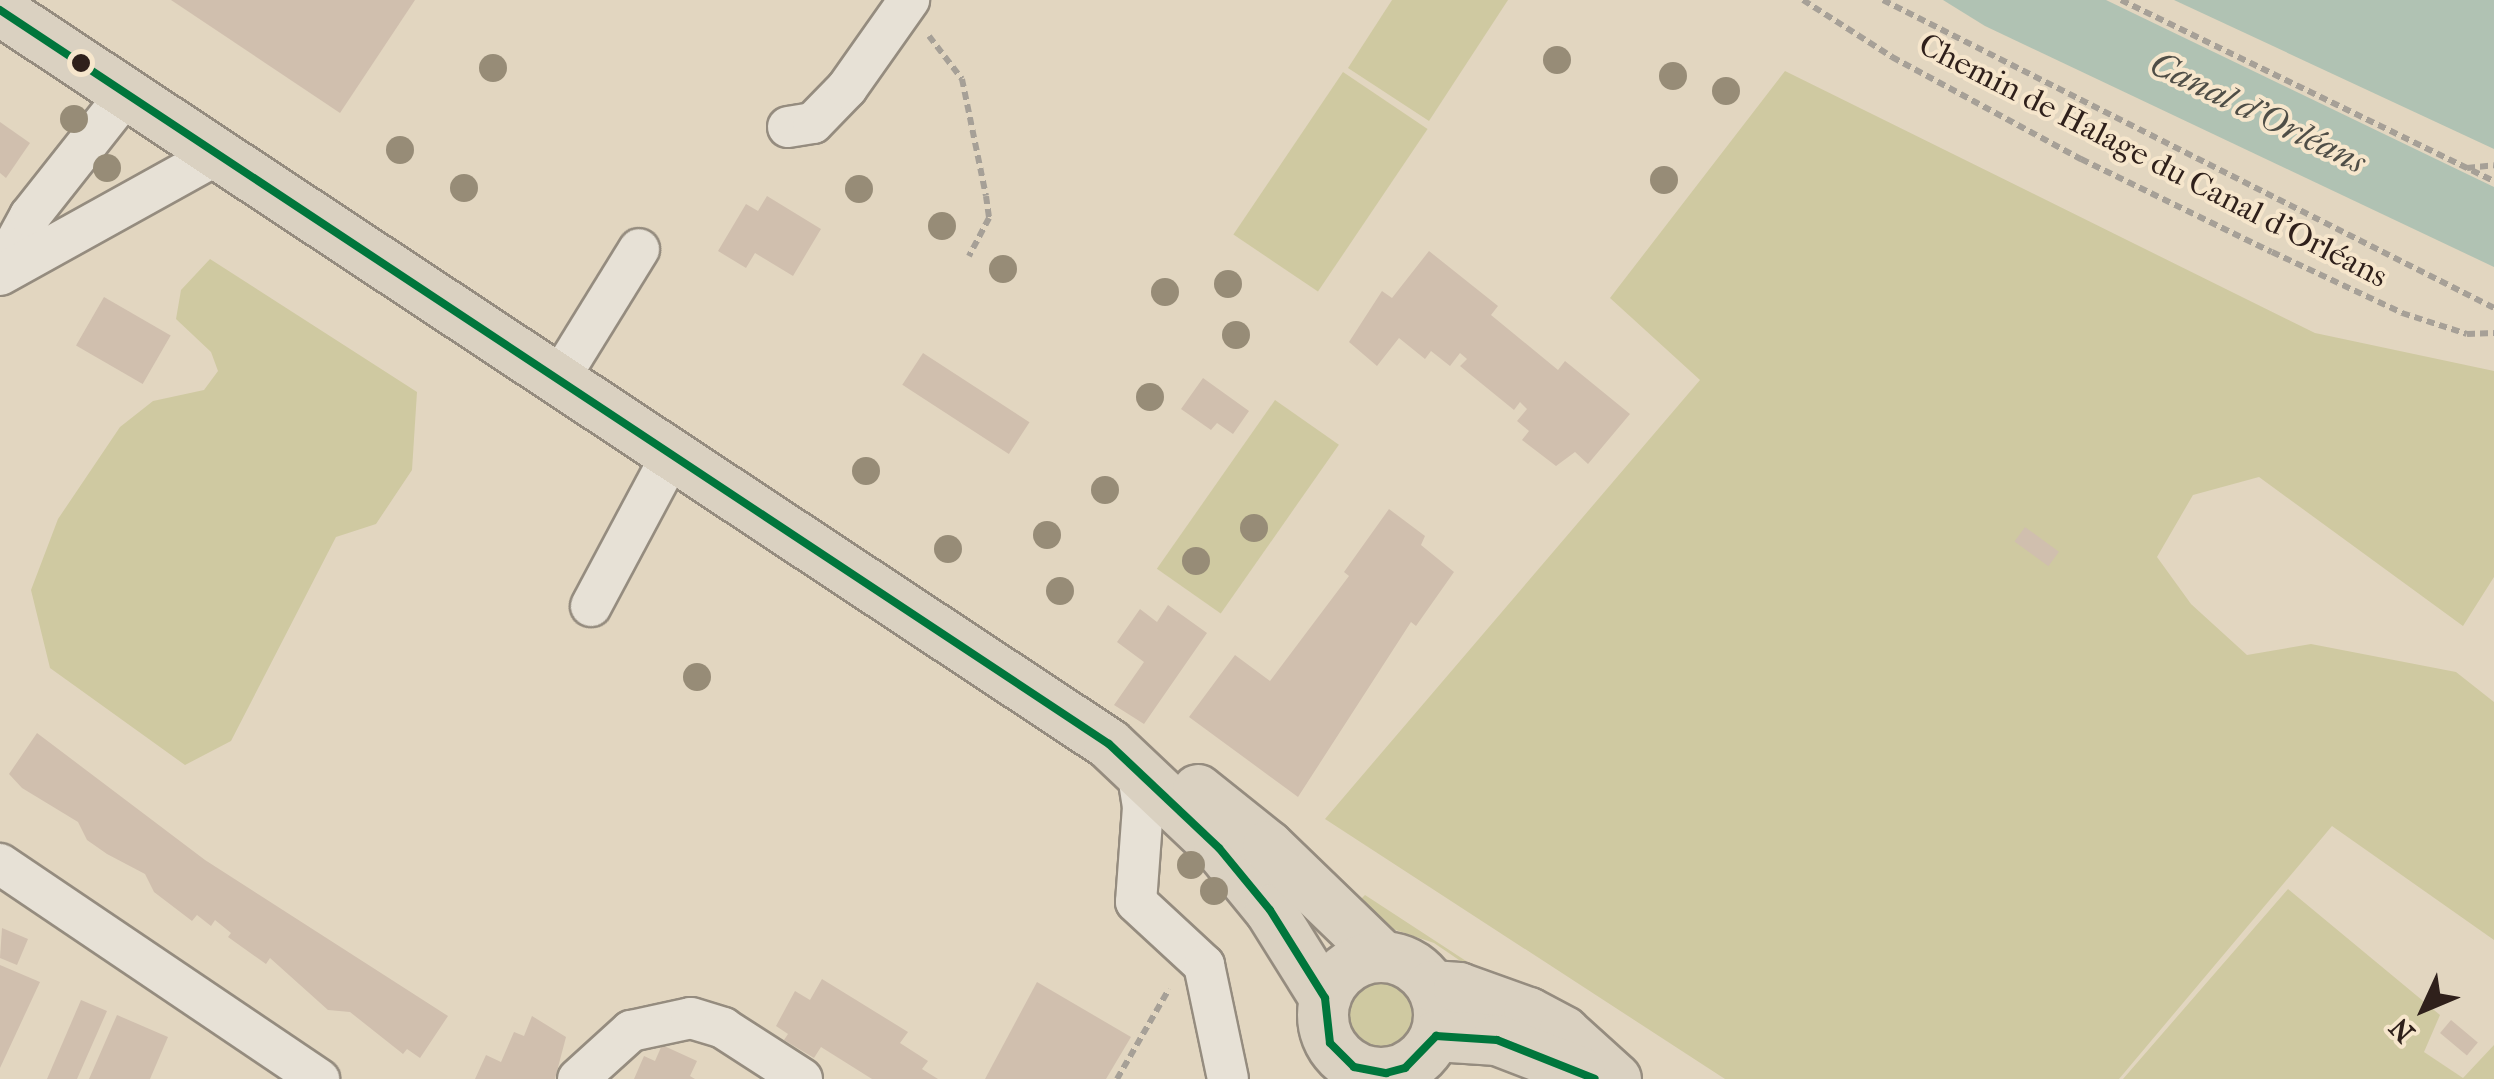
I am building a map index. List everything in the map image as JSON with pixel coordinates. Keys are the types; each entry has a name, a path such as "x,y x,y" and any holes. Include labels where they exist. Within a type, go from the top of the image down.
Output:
{"main road":[{"path":"0,10 1123,757 1270,910 1325,1040 1354,1067 1382,1076 1421,1058 1436,1036 1439,1002 1419,970 1382,956 1268,846 1184,779 1123,757"},
{"path":"1325,1040 1346,968 1382,956"},
{"path":"1432,986 1459,988 1529,1014 1564,1032 1616,1079"},
{"path":"1436,1036 1497,1040 1596,1079"}],"street":[{"path":"788,127 813,123 848,88 902,4"},
{"path":"0,273 30,216 127,93"},
{"path":"0,273 218,154"},
{"path":"557,382 638,249"},
{"path":"591,606 671,456"},
{"path":"1123,757 1143,807 1136,902 1199,958 1212,985 1228,1079"},
{"path":"0,864 318,1079"},
{"path":"578,1079 631,1031 691,1018 723,1028 802,1079"}],"path":[{"name":"Chemin de Halage du Canal d'Orléans","path":"1803,0 1892,57 2081,160 2402,313 2467,334 2494,333"},
{"name":"Chemin de Halage du Canal d'Orléans","path":"1883,0 2494,308"},
{"path":"2121,0 2494,181"},
{"path":"902,4 962,79 988,218 969,256"},
{"path":"2466,168 2494,165"},
{"path":"1118,1079 1180,970 1199,958"}],"shaded area":[{"path":"1392,0 1508,0 1429,121 1348,68"},
{"path":"1785,71 2315,333 2494,371 2494,577 2463,626 2259,477 2193,495 2157,557 2191,604 2247,655 2311,644 2456,672 2494,702 2494,940 2332,826 2119,1079 1725,1079 1325,819 1700,380 1610,298"},
{"path":"1343,72 1428,129 1318,292 1233,234"},
{"path":"210,259 417,392 412,470 376,524 336,537 231,741 185,765 50,668 31,590 58,519 120,427 153,401 204,390 218,371 211,352 176,319 181,290"},
{"path":"1275,400 1339,445 1221,613 1157,569"},
{"path":"2288,889 2440,1015 2424,1052 2463,1078 2494,1045 2494,1079 2123,1079"},
{"path":"1365,895 1486,974 1484,977 1434,943 1381,925 1357,903"},
{"path":"1378,981 1391,983 1402,991 1410,1002 1410,1028 1402,1039 1391,1047 1378,1049 1365,1047 1354,1039 1346,1028 1344,1015 1346,1002 1354,991 1365,983"}],"water":[{"name":"Canal d'Orléans","path":"1943,0 2106,0 2494,187 2494,267 1985,26"},
{"path":"2174,0 2494,0 2494,149"}],"building":[{"path":"171,0 415,0 340,113"},
{"path":"0,122 30,143 6,178 0,173"},
{"path":"767,196 821,229 793,276 755,253 746,268 718,251 746,204 758,211"},
{"path":"1429,251 1498,306 1491,315 1558,370 1565,361 1630,414 1588,464 1575,452 1556,466 1522,440 1529,431 1517,421 1527,409 1520,402 1514,410 1460,366 1467,359 1460,353 1450,366 1431,351 1425,359 1399,338 1377,366 1349,342 1382,291 1392,298"},
{"path":"104,297 171,336 143,384 76,345"},
{"path":"923,353 1030,422 1009,454 902,385"},
{"path":"1203,378 1249,411 1233,434 1217,423 1211,430 1181,409"},
{"path":"1389,509 1425,536 1421,545 1454,572 1416,626 1411,622 1298,797 1189,717 1235,655 1270,681 1349,576 1344,572"},
{"path":"2025,527 2059,552 2048,566 2014,542"},
{"path":"1168,605 1207,633 1144,724 1114,705 1144,662 1117,642 1140,609 1157,622"},
{"path":"37,733 205,860 448,1016 420,1058 407,1049 403,1054 350,1012 328,1010 270,958 266,964 228,937 231,933 215,920 211,926 197,915 192,921 154,892 145,874 107,854 87,840 78,822 22,788 9,774"},
{"path":"2,928 28,939 17,965 0,958"},
{"path":"0,965 40,982 0,1068"},
{"path":"822,979 908,1032 900,1043 928,1061 922,1069 938,1079 872,1079 821,1047 814,1058 784,1040 788,1034 776,1026 795,991 810,1000"},
{"path":"1037,982 1131,1037 1106,1079 985,1079"},
{"path":"81,1000 107,1011 77,1079 47,1079"},
{"path":"117,1015 168,1037 150,1079 89,1079"},
{"path":"532,1016 566,1037 555,1079 475,1079 486,1055 501,1062 514,1032 524,1036"},
{"path":"2451,1020 2478,1042 2467,1056 2440,1033"},
{"path":"662,1045 697,1061 690,1076 695,1079 634,1079 644,1056 655,1061"}],"transit line":[{"path":"0,10 1109,744 1219,848 1270,910 1325,998 1330,1043 1354,1067 1386,1073 1405,1068 1436,1036 1497,1040 1595,1079"}]}
